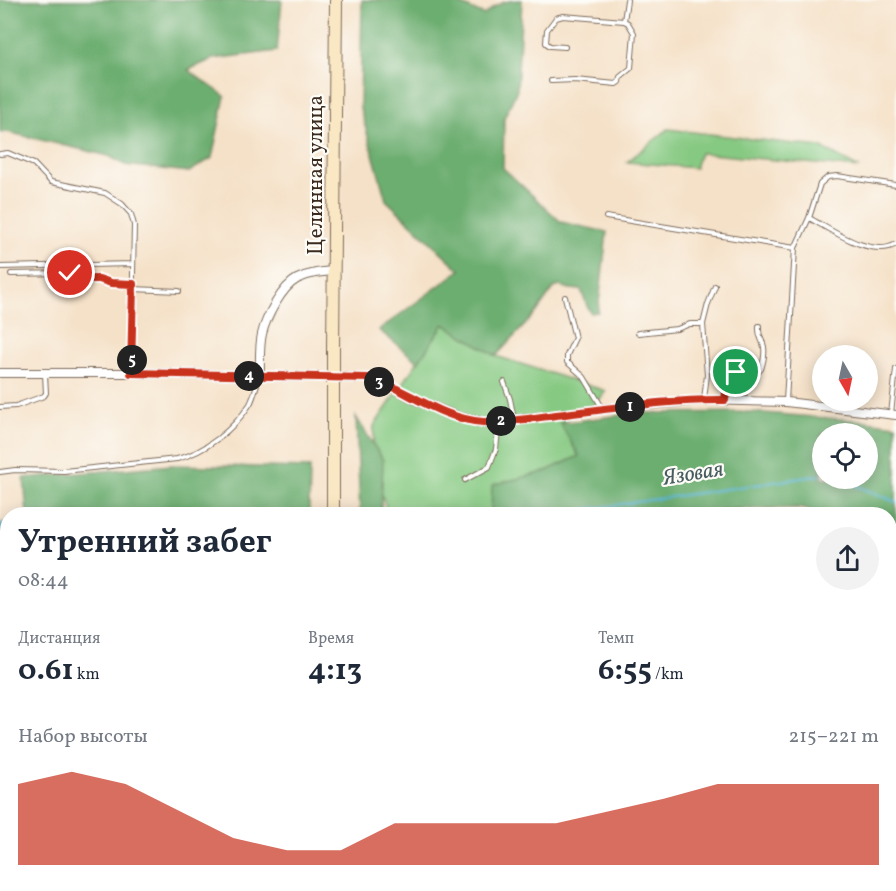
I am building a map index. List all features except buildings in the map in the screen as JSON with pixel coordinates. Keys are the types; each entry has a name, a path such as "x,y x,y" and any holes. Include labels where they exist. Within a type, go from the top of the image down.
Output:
{"main road":[{"name":"Целинная улица","path":"333,507 336,0"}],"street":[{"path":"260,376 262,334 269,314 281,295 296,279 334,271"},
{"path":"0,373 368,378 387,384 416,400 459,417 482,422 704,400 786,402 894,415"}],"lane":[{"path":"624,21 627,0"},
{"path":"551,81 575,80 616,84 620,82 621,77 631,68 633,33 628,23 624,21 563,16 556,18 547,30 546,43 550,46 565,47"},
{"path":"0,154 8,153 34,164 51,182 105,193 122,204 131,214 134,225 131,373"},
{"path":"786,402 795,248 809,218 820,184 828,177 837,176 896,185"},
{"path":"606,217 795,248"},
{"path":"809,218 852,241 874,248 891,247 896,244"},
{"path":"0,267 133,264"},
{"path":"11,274 67,273 78,279 99,279 111,283 180,291"},
{"path":"704,400 707,375 703,324 715,286"},
{"path":"565,297 575,338 567,355 567,362 584,377 603,409"},
{"path":"638,333 703,324"},
{"path":"725,400 728,374 757,373 761,369 764,347 759,336 759,326"},
{"path":"894,415 896,369"},
{"path":"0,407 16,406 44,396 46,393 45,373"},
{"path":"0,472 64,471 190,456 205,448 234,424 251,402 260,376"},
{"path":"504,382 514,420"},
{"path":"465,480 489,467 496,449 499,421"}],"green space":[{"path":"0,0 282,0 277,51 213,59 188,70 225,96 212,158 189,172 125,165 109,156 7,132 0,133"},
{"path":"362,0 457,0 458,3 484,15 502,3 522,0 517,90 504,118 503,168 561,222 607,232 598,312 591,313 581,290 560,286 554,288 536,313 496,356 444,324 418,362 379,330 460,270 386,200 360,108"},
{"path":"668,129 820,147 859,168 700,153 695,168 627,162"},
{"path":"444,323 496,356 606,391 597,403 560,423 579,456 544,472 493,485 491,507 386,507 373,466 374,426"},
{"path":"752,412 865,421 896,425 896,507 491,507 492,485 544,472 579,456 560,423 636,413"},
{"path":"356,417 383,460 381,507 360,507"},
{"path":"172,465 310,468 309,507 26,507 24,478"}],"waterway":[{"name":"Язовая","path":"603,507 812,476"},
{"name":"Язовая","path":"865,489 896,502"}],"route":[{"path":"70,273 78,279 99,279 111,283 133,284 131,373 368,378 387,384 416,400 459,417 482,422 603,409 725,400 728,374 736,372"}]}
